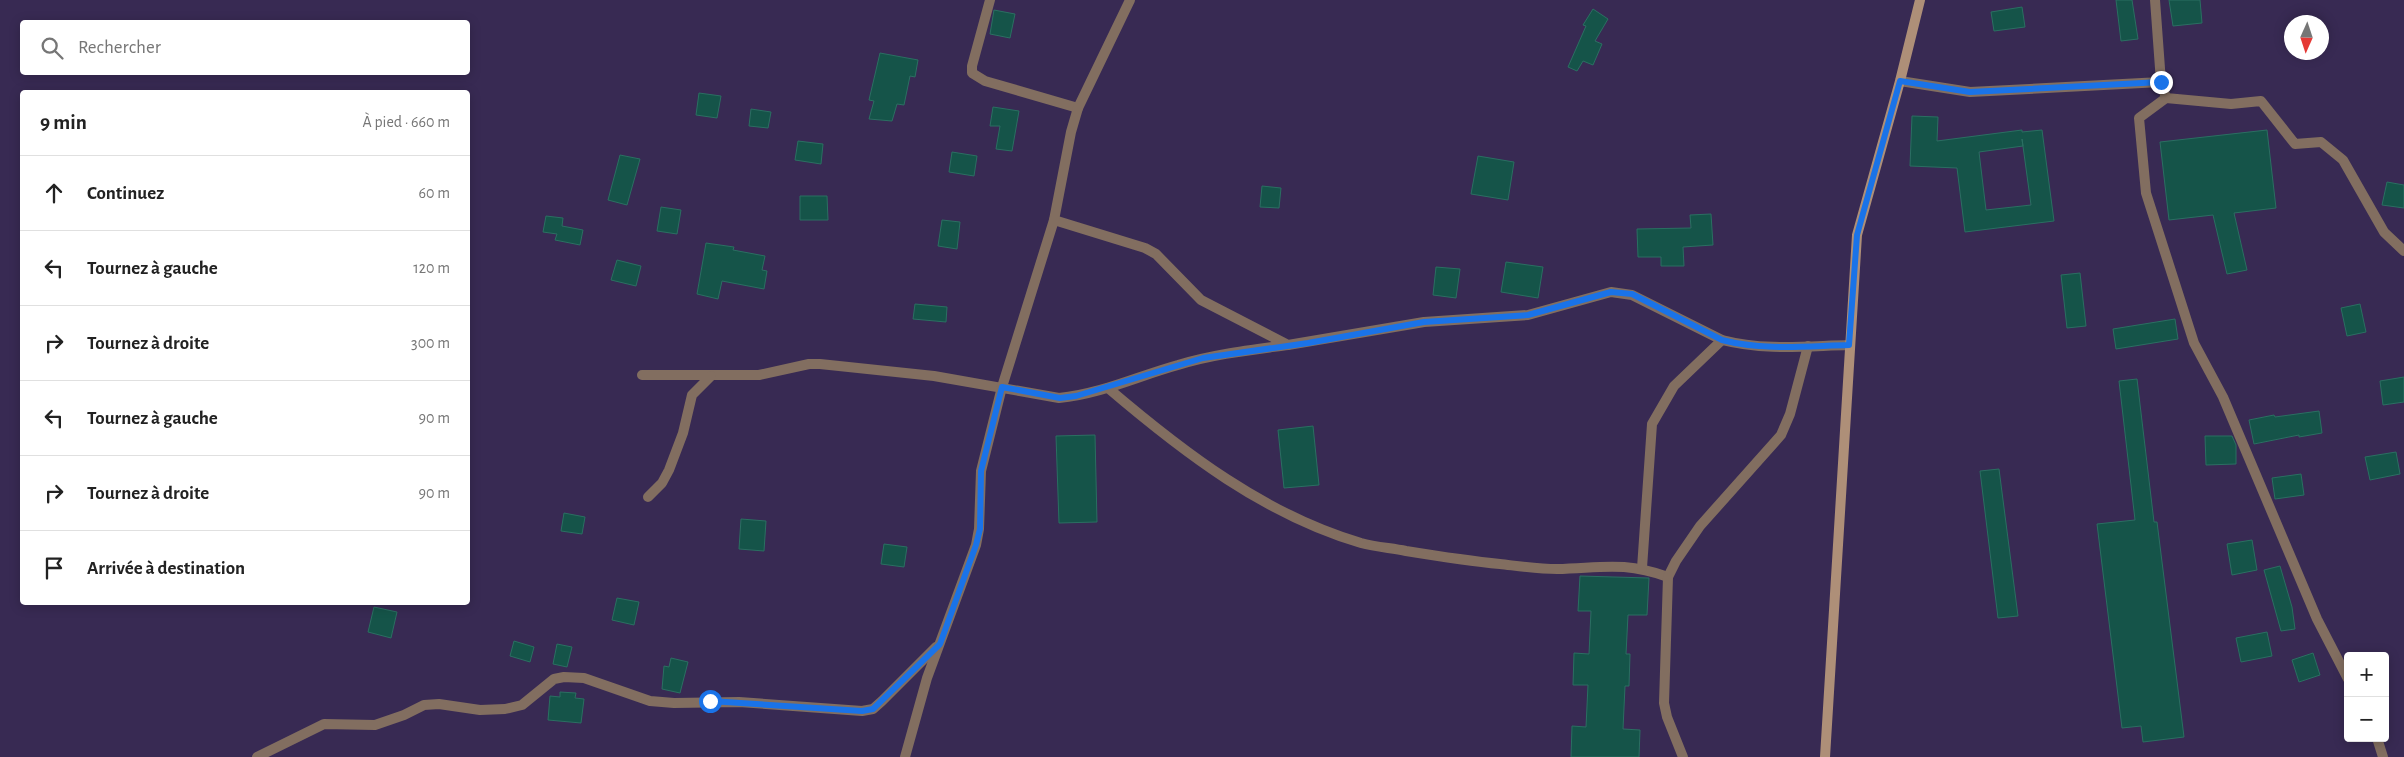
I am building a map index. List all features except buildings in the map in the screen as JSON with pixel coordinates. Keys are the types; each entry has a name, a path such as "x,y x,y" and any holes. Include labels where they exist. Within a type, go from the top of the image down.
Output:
{"main road":[{"path":"1825,757 1857,235 1900,81 1920,0"}],"street":[{"path":"990,0 972,66 972,73 985,81 1078,108"},
{"path":"905,757 927,678 976,545 980,529 981,471 1002,387 1054,220 1065,154 1078,108 1130,0"},
{"path":"2155,0 2161,82 2166,98"},
{"path":"1900,81 1970,92 2161,82"},
{"path":"2344,671 2318,619 2224,397 2194,343 2146,193 2139,118 2166,98 2231,104 2261,101 2295,144 2321,142 2342,160 2384,232 2404,251"},
{"path":"1054,220 1145,248 1156,254 1200,300 1288,345"},
{"path":"642,375 759,375 809,364 820,364 934,376 1060,398 1108,388 1203,358 1424,322 1528,315 1611,292 1632,294 1722,340 1736,344 1793,349 1808,346 1849,345"},
{"path":"1642,568 1652,424 1674,386 1722,340"},
{"path":"1682,757 1667,717 1664,703 1668,577 1676,561 1700,526 1781,435 1790,414 1808,346"},
{"path":"648,497 662,483 670,470 683,433 692,395 711,376"},
{"path":"1108,388 1153,426 1201,462 1263,502 1322,530 1363,544 1498,564 1555,569 1620,565 1642,568 1668,577"},
{"path":"257,757 324,724 375,725 404,716 424,704 439,704 480,710 505,709 522,705 554,678 564,677 584,678 650,701 674,703 739,702 862,711 873,709 940,644"},
{"path":"2378,742 2383,757"}],"route":[{"path":"710,701 862,711 873,709 940,644 980,529 979,489 981,471 1002,387 1060,398 1076,396 1108,388 1203,358 1308,343 1424,322 1528,315 1611,292 1632,294 1722,340 1736,344 1793,349 1808,346 1849,345 1857,235 1900,81 1970,92 2161,82"}]}
